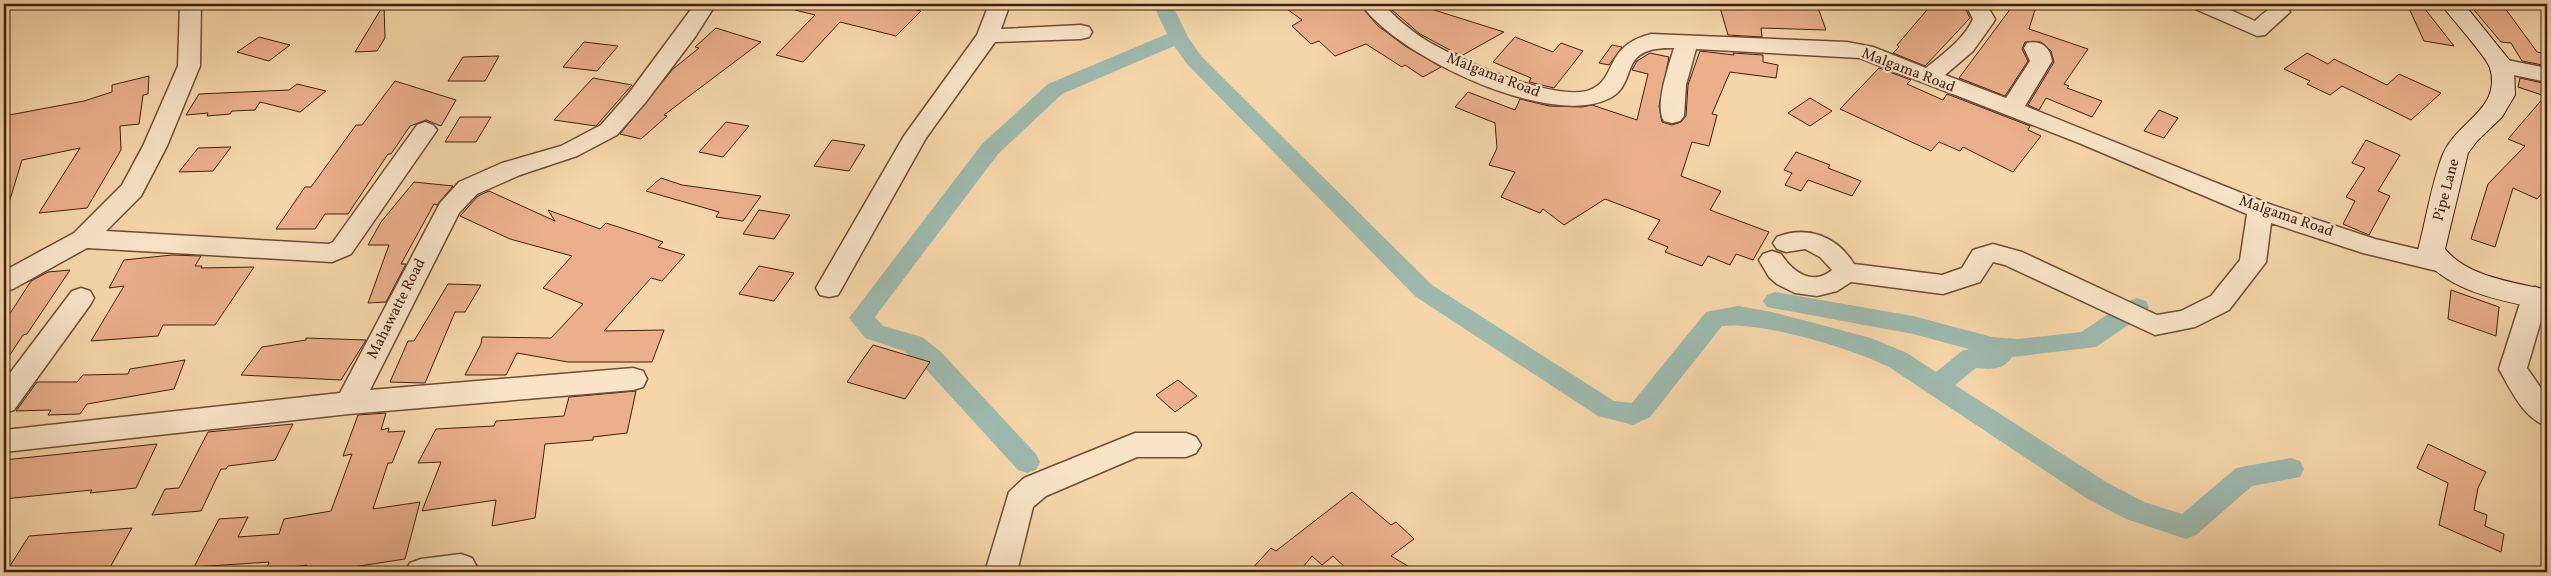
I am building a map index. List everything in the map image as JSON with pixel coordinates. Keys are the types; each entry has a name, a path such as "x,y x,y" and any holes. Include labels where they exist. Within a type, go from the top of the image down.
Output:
{"street":[{"path":"4,282 83,239 132,190 155,146 189,66 191,4"},
{"name":"Mahawatte Road","path":"349,403 450,209 468,188 511,169 570,151 609,130 676,47 705,4"},
{"path":"829,288 916,136 988,36 999,4"},
{"name":"Malgama Road","path":"1372,4 1387,21 1418,44 1469,69 1515,87 1534,94 1563,99 1600,95 1610,86 1630,51 1652,41 1686,44 1847,49 1865,52 2087,138 2260,210 2372,247 2437,262"},
{"path":"2200,4 2257,30 2279,12"},
{"path":"2452,4 2486,43 2502,66 2547,76"},
{"path":"1928,78 1965,46 1967,40 1981,26 1984,19 1978,7"},
{"path":"988,36 1081,32"},
{"path":"1672,116 1675,85 1686,44"},
{"path":"2010,109 2021,97 2031,75 2041,61 2040,54 2035,48"},
{"name":"Pipe Lane","path":"2437,262 2431,250 2456,153 2468,135 2493,112 2503,95 2502,66"},
{"path":"83,239 332,253 342,248 425,130"},
{"path":"1846,272 1832,252 1817,244 1791,240 1779,252 1775,267 1790,281 1812,287 1824,286 1846,272 1943,285 1971,274 1982,256 1993,253 2037,268 2155,326 2186,320 2220,302 2253,262 2260,210"},
{"path":"2437,262 2455,273 2474,280 2541,299 2513,369 2530,397 2547,415"},
{"path":"4,402 81,298"},
{"path":"4,441 349,403 633,379"},
{"path":"1001,572 1020,501 1034,487 1135,446 1186,445"},
{"path":"421,572 461,568"}],"building":[{"path":"384,4 385,38 377,51 355,52"},
{"path":"796,4 892,4 921,11 896,36 840,22 803,62 776,55 815,15 795,10"},
{"path":"1280,4 1359,4 1378,26 1405,46 1441,67 1423,77 1405,65 1402,67 1366,44 1335,56 1319,41 1311,44 1292,26 1302,20"},
{"path":"1385,4 1415,4 1504,32 1461,56 1420,34"},
{"path":"1719,4 1817,5 1826,30 1761,28 1762,37 1728,35"},
{"path":"1932,4 1968,4 1965,8 1970,18 1925,66 1893,53 1899,47 1897,45"},
{"path":"2014,4 2035,10 2029,29 2088,49 2064,84 2069,86 2067,88 2102,101 2092,117 2046,98 2039,110 2028,105 2054,62 2051,51 2041,42 2025,42 2022,49 2028,61 2005,96 1959,78"},
{"path":"2407,4 2421,4 2454,46 2424,41"},
{"path":"2469,4 2502,4 2537,52 2547,54 2547,66 2522,61 2511,43 2501,42"},
{"path":"716,28 761,42 664,115 667,116 641,139 620,134 673,69 699,48 695,47"},
{"path":"259,37 290,45 269,61 237,52"},
{"path":"1515,37 1553,52 1561,43 1583,51 1554,88 1529,82 1531,78 1493,62"},
{"path":"584,42 618,46 597,71 563,67"},
{"path":"1612,45 1622,47 1609,65 1599,63"},
{"path":"1700,51 1734,55 1733,53 1763,55 1763,62 1778,65 1776,78 1730,72 1712,114 1717,115 1709,146 1692,142 1681,176 1721,191 1710,210 1769,232 1753,260 1736,254 1730,265 1708,256 1702,266 1665,252 1668,247 1648,239 1660,220 1605,199 1564,225 1543,209 1540,213 1501,197 1515,172 1489,165 1497,148 1495,123 1455,107 1468,92 1515,110 1520,99 1549,106 1582,107 1592,105 1637,120 1648,74 1632,70 1637,61 1650,53 1669,57 1659,106 1662,122 1672,125 1681,122 1686,116 1688,85"},
{"path":"2307,53 2328,64 2334,59 2387,85 2399,74 2441,93 2411,120 2342,86 2330,95 2307,84 2310,81 2284,69"},
{"path":"499,56 485,81 448,81 463,57"},
{"path":"1879,68 1911,80 1907,84 1943,100 1947,94 2030,126 2028,130 2041,136 2013,172 1963,147 1960,151 1939,142 1931,151 1840,109"},
{"path":"149,76 148,94 143,95 139,124 120,126 121,150 87,208 39,213 80,148 22,160 8,206 4,205 4,116 84,101 112,92 112,85"},
{"path":"593,78 632,85 596,126 554,120"},
{"path":"2520,78 2547,84 2547,187 2537,199 2513,188 2495,247 2471,239 2488,184 2525,146 2508,139 2545,96 2518,87"},
{"path":"395,81 456,100 441,126 426,120 410,126 391,154 388,154 348,214 325,214 315,229 276,229 305,187 311,187 356,125 362,125"},
{"path":"297,84 326,91 300,112 260,102 255,110 232,111 230,114 207,116 208,113 186,115 199,94 289,90"},
{"path":"1810,98 1832,111 1810,126 1788,113"},
{"path":"2159,110 2178,118 2164,138 2144,131"},
{"path":"460,117 491,117 476,142 445,142"},
{"path":"726,122 749,126 723,157 699,152"},
{"path":"832,140 865,145 849,171 814,166"},
{"path":"2366,140 2400,155 2378,191 2390,196 2369,235 2343,224 2355,201 2346,197 2365,168 2352,163"},
{"path":"231,147 213,171 179,172 198,148"},
{"path":"1796,152 1830,165 1828,168 1861,181 1852,196 1808,180 1801,191 1785,185 1792,173 1784,170"},
{"path":"661,178 682,185 761,196 743,221 716,217 719,212 646,191"},
{"path":"414,182 453,186 437,205 434,204 401,264 406,264 386,302 368,303 389,245 368,245 381,222"},
{"path":"489,191 555,221 548,210 600,229 606,223 640,234 663,242 658,247 685,255 662,281 651,278 604,331 664,330 652,362 568,362 517,353 506,375 465,375 481,344 482,337 551,338 583,304 543,288 572,256 510,239 460,216 478,196"},
{"path":"759,210 790,215 774,239 743,234"},
{"path":"172,255 201,256 195,266 202,266 201,268 254,267 215,325 163,325 158,336 91,341 124,286 109,288 124,260"},
{"path":"759,266 794,273 774,301 739,294"},
{"path":"70,270 27,334 23,335 4,364 4,313 11,312 31,281 48,272"},
{"path":"448,284 481,285 465,312 455,312 425,383 390,382 408,341 414,341"},
{"path":"2451,290 2499,307 2496,336 2448,319"},
{"path":"306,338 366,340 341,380 241,375 262,347 306,340"},
{"path":"873,345 930,362 905,399 847,382"},
{"path":"185,360 174,389 87,404 80,414 48,415 51,410 16,411 37,382 77,382 83,375 128,374 130,369"},
{"path":"1178,380 1197,396 1175,412 1156,395"},
{"path":"636,391 627,433 593,437 593,440 545,444 535,518 492,526 496,500 422,511 441,462 418,463 436,429 494,426 496,421 564,416 569,397"},
{"path":"386,413 381,430 389,428 388,432 405,431 392,463 388,463 373,509 420,502 405,559 320,572 304,572 307,565 266,571 269,562 194,567 219,519 248,517 238,537 279,534 284,519 331,511 352,454 343,456 358,415"},
{"path":"293,424 275,460 228,466 226,469 221,469 201,511 152,515 165,489 179,488 208,432"},
{"path":"157,444 136,488 90,493 92,490 4,499 4,460"},
{"path":"2428,444 2486,472 2478,488 2474,510 2487,515 2485,526 2504,534 2501,552 2439,525 2448,483 2417,468"},
{"path":"1352,492 1391,525 1396,522 1414,539 1391,556 1418,572 1350,572 1333,556 1322,565 1312,556 1299,572 1249,572 1271,548 1276,551"},
{"path":"132,528 108,571 6,572 29,536"}],"waterway":[{"path":"1163,4 1178,37"},
{"path":"1027,462 932,359 913,344 874,332 861,318 990,149 1055,89 1178,37"},
{"path":"1178,37 1194,60 1424,291 1607,409 1633,415 1641,410 1715,318 1738,315 1772,321 1871,347 1898,360 2096,490 2136,511 2186,527 2245,476 2291,469"},
{"path":"1775,301 1913,325 1992,346 2018,348 2087,341 2137,307"},
{"path":"1937,385 1971,358 1995,360 2002,352"}]}
